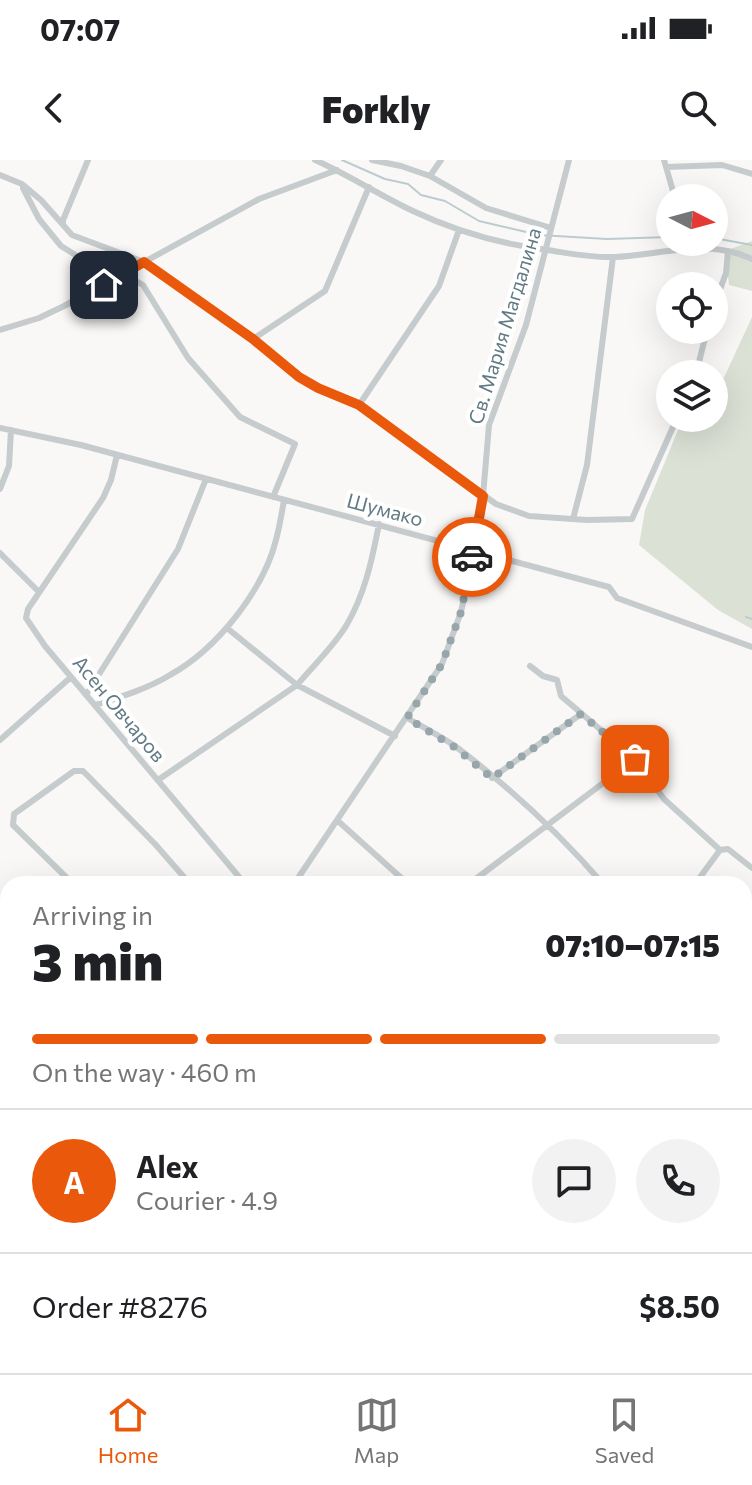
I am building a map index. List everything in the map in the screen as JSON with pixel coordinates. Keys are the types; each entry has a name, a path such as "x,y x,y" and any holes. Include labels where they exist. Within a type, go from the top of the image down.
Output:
{"street":[{"path":"64,228 63,220 88,160"},
{"path":"315,160 413,211 459,230 501,242 613,257 656,251"},
{"path":"373,160 430,176 486,208 551,228"},
{"path":"430,176 441,160"},
{"name":"Св. Мария Магдалина","path":"300,876 442,664 461,612 474,551 483,496 489,425 526,325 569,160"},
{"path":"671,184 665,164 722,165 752,174"},
{"path":"0,330 39,318 259,199 337,170"},
{"path":"0,175 22,184 72,235 144,262 253,339 299,377 359,405 483,496 518,513 573,519 632,519 671,432"},
{"path":"22,184 39,219 61,246 82,259 124,274 143,285 188,358 240,417 295,444 273,497"},
{"path":"253,339 325,291 369,187"},
{"path":"359,405 439,286 459,230"},
{"path":"728,251 752,259"},
{"path":"573,519 587,465 613,257"},
{"name":"Шумако","path":"0,428 117,455 609,587 617,598 752,647"},
{"path":"0,489 9,466 11,430"},
{"path":"0,553 39,592 103,498 117,455"},
{"path":"86,695 178,549 206,479"},
{"path":"95,705 170,675 195,658 227,628 249,598 270,558 284,500"},
{"path":"158,780 297,685 344,629 358,603 369,572 379,524"},
{"name":"Асен Овчаров","path":"39,592 26,618 71,677 238,876"},
{"path":"227,628 297,685 395,736"},
{"path":"530,666 543,676 557,680 561,696 635,759 664,799 720,850"},
{"path":"0,740 71,677"},
{"path":"492,778 581,714"},
{"path":"407,718 453,746 492,778 547,824 596,876"},
{"path":"479,876 635,759"},
{"path":"65,876 13,825 14,814 74,771 83,771 183,876"},
{"path":"338,821 399,876"},
{"path":"701,876 720,850 728,849 752,868"}],"shaded area":[{"path":"752,241 752,291 729,285 726,256 728,250"},
{"path":"752,317 752,629 718,610 639,545 645,510 677,432 728,432 728,369"}],"waterway":[{"path":"342,160 385,179 408,184 421,195 445,201 479,221 539,235 607,239 656,237"},
{"path":"728,241 752,245"},
{"path":"746,617 752,619"}],"way so far":[{"path":"472,557 461,612 442,664 407,718 453,746 492,778 581,714 635,759"}],"route":[{"path":"104,285 144,262 253,339 299,377 359,405 434,459 483,496 472,557"}]}
